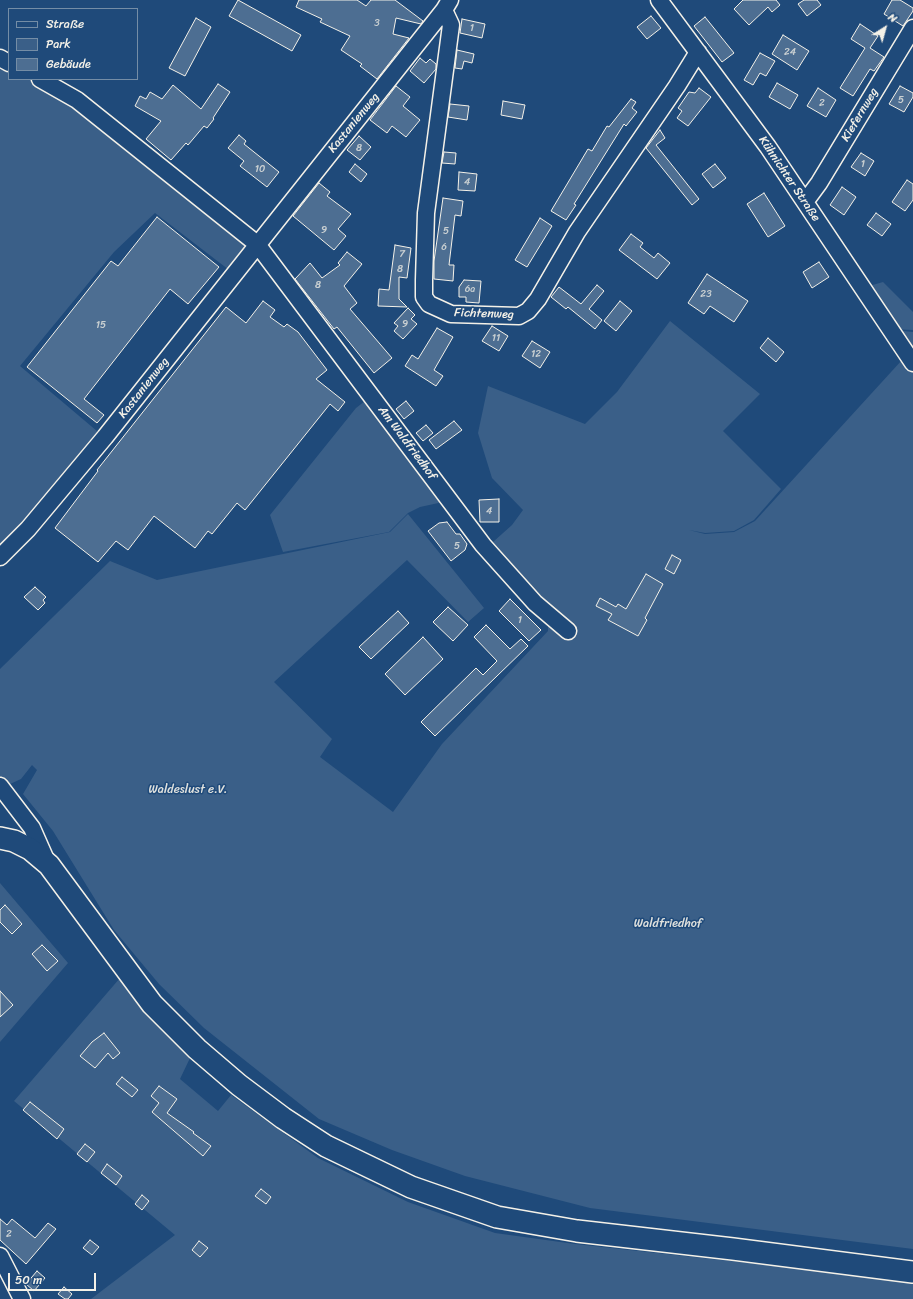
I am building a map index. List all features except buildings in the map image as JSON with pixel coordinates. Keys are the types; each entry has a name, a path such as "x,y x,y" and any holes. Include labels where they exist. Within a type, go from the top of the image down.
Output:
{"main road":[{"path":"0,838 14,841 30,849 49,865 152,1004 197,1049 239,1085 283,1118 326,1146 411,1187 498,1217 576,1231 913,1272"}],"street":[{"name":"Kühnichter Straße","path":"659,0 768,147 913,363"},
{"name":"Fichtenweg","path":"447,5 451,25 426,213 424,297 429,304 451,314 519,316 528,312 538,299 576,232 677,86 698,52"},
{"name":"Kastanienweg","path":"0,557 28,529 105,437 447,5"},
{"name":"Kiefernweg","path":"805,202 819,183 913,28"},
{"path":"42,80 77,100 257,244"},
{"name":"Am Waldfriedhof","path":"257,244 484,545 535,603 568,631"},
{"path":"0,786 32,828 49,865"},
{"path":"0,1256 22,1299"}],"green space":[{"path":"0,59 8,63 8,80 40,80 256,244 233,273 155,213 114,252 20,366 104,437 0,557"},
{"path":"883,282 913,312 913,330 892,329 862,288"},
{"path":"670,321 760,394 723,431 781,489 754,520 734,531 705,533 689,530 705,534 734,532 755,521 902,360 913,364 913,1249 590,1208 465,1176 392,1150 319,1119 204,1028 159,984 114,930 53,831 23,794 37,770 32,765 21,779 8,785 0,778 0,669 110,561 157,580 390,532 408,514 484,608 468,622 407,560 274,682 332,739 320,757 393,812 442,744 548,631 548,615 551,608 493,542 512,525 523,510 492,478 478,433 488,386 585,424 617,392"},
{"path":"893,330 913,332 913,362"},
{"path":"365,401 443,502 420,507 408,513 389,532 283,552 270,515 356,408"},
{"path":"0,883 68,963 0,1042"},
{"path":"120,978 165,1033 190,1058 180,1079 218,1111 231,1095 318,1158 408,1202 495,1233 575,1244 913,1281 913,1299 91,1299 175,1235 14,1101"}],"park label":[{"name":"Waldeslust e.V.","path":"188,790"},
{"name":"Waldfriedhof","path":"668,924"}]}
